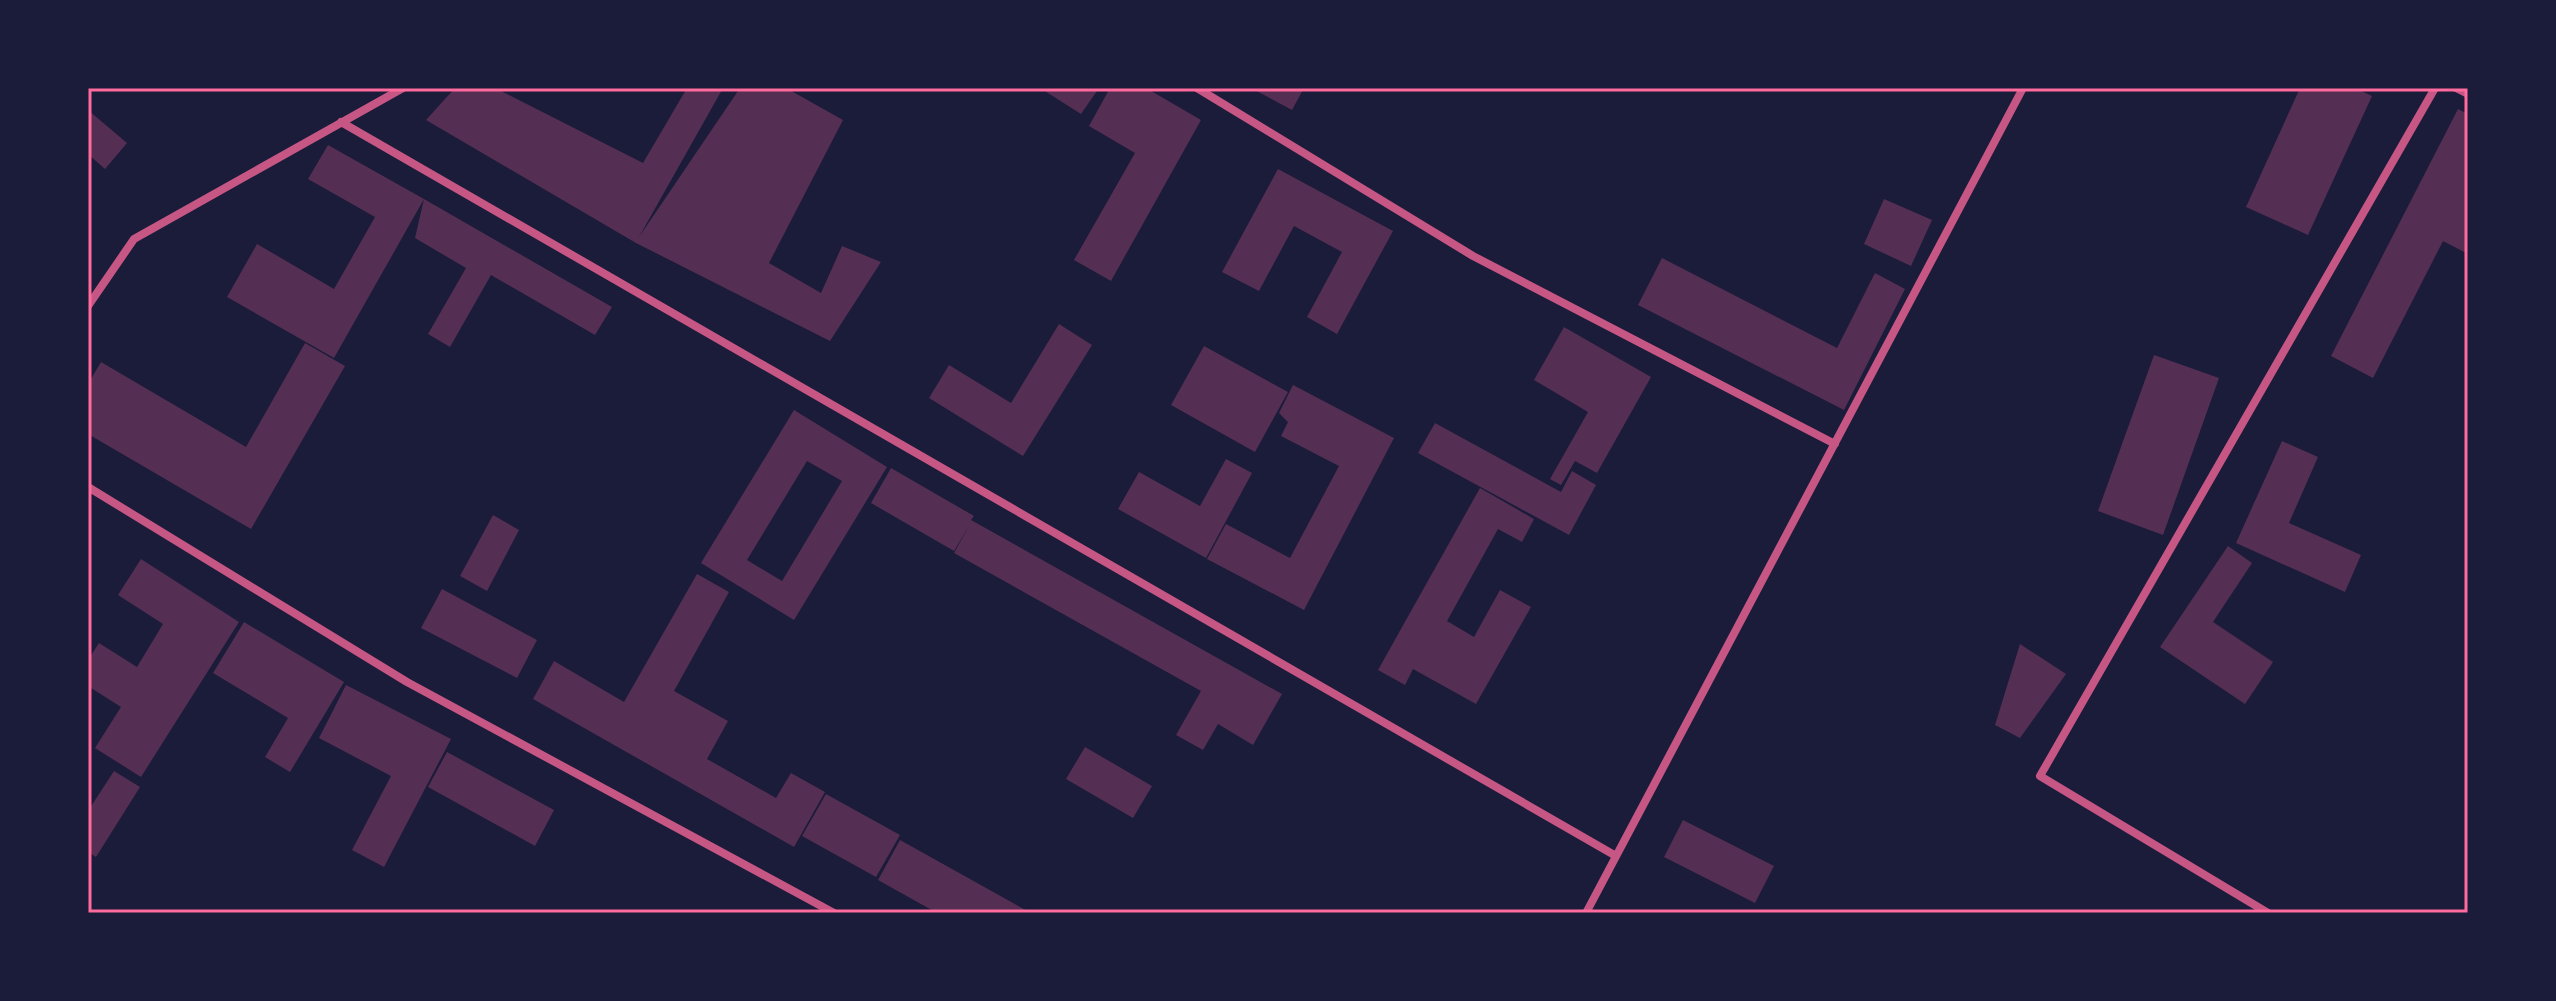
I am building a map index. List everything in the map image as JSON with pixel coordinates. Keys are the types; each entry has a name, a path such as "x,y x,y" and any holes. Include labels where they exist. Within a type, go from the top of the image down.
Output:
{"street":[{"path":"88,306 134,239 403,88"},
{"path":"1197,88 1473,256 1835,444"},
{"path":"1586,913 2023,88"},
{"path":"2268,913 2040,776 2435,88"},
{"path":"2456,88 2468,94"},
{"path":"341,122 1616,856"},
{"path":"88,487 407,682 834,913"}],"building":[{"path":"455,88 495,88 643,163 687,88 723,88 639,237 740,88 786,88 843,120 769,263 821,293 842,246 881,262 830,341 636,243 426,120"},
{"path":"1040,88 1099,88 1081,114"},
{"path":"1110,88 1146,88 1201,120 1111,281 1074,260 1135,153 1089,126"},
{"path":"1251,88 1304,88 1292,110"},
{"path":"2300,88 2355,88 2372,96 2308,235 2246,207"},
{"path":"2458,109 2468,114 2468,254 2443,241 2373,378 2331,356"},
{"path":"88,110 127,143 105,169 88,154"},
{"path":"328,145 424,199 334,358 227,297 257,244 334,289 375,217 308,179"},
{"path":"1278,169 1393,231 1337,334 1307,317 1342,252 1294,226 1259,291 1222,272"},
{"path":"424,199 612,307 595,335 491,275 450,347 428,334 466,268 415,238"},
{"path":"1884,199 1932,220 1911,266 1864,244"},
{"path":"1662,258 1837,348 1875,273 1905,289 1844,410 1638,305"},
{"path":"1059,324 1092,345 1023,456 929,398 949,365 1011,403"},
{"path":"1564,327 1651,377 1597,473 1575,461 1561,485 1550,479 1588,412 1534,380"},
{"path":"305,343 345,366 251,529 88,434 88,384 101,362 246,447"},
{"path":"1204,346 1288,392 1255,452 1171,405"},
{"path":"2154,355 2219,378 2163,535 2098,511"},
{"path":"1293,385 1394,438 1304,610 1207,559 1226,524 1290,558 1339,466 1281,436 1288,422 1279,413"},
{"path":"794,410 887,467 794,620 701,563","holes":["807,461 842,481 782,581 747,560"]},
{"path":"1435,423 1561,492 1572,471 1596,485 1569,535 1418,453"},
{"path":"2282,441 2318,457 2289,523 2361,555 2345,592 2236,543"},
{"path":"1226,459 1252,473 1206,558 1118,509 1139,472 1200,506"},
{"path":"891,468 974,516 971,520 1282,694 1253,745 1218,724 1203,750 1176,735 1201,691 954,553 969,526 954,551 871,503"},
{"path":"1480,488 1534,519 1522,542 1498,529 1447,621 1474,637 1500,590 1531,607 1476,704 1413,669 1405,685 1378,670"},
{"path":"493,515 519,530 487,591 460,576"},
{"path":"2228,546 2252,563 2213,622 2273,662 2245,704 2160,647"},
{"path":"141,559 239,622 141,777 95,748 121,707 88,686 88,660 99,643 137,667 163,624 118,595"},
{"path":"697,574 729,592 674,691 728,721 707,759 776,798 791,773 825,792 794,847 533,699 554,661 624,702"},
{"path":"442,589 537,640 517,678 421,628"},
{"path":"244,622 344,682 290,772 265,757 288,718 213,673"},
{"path":"2020,644 2066,674 2020,738 1995,725"},
{"path":"346,685 451,739 384,867 352,850 391,776 319,738"},
{"path":"1085,747 1152,786 1133,818 1066,779"},
{"path":"447,752 554,810 535,846 428,787"},
{"path":"114,771 140,787 96,857 88,852 88,811"},
{"path":"826,794 900,835 876,877 802,836"},
{"path":"1683,820 1774,866 1755,903 1664,857"},
{"path":"900,840 1031,913 937,913 878,880"}]}
